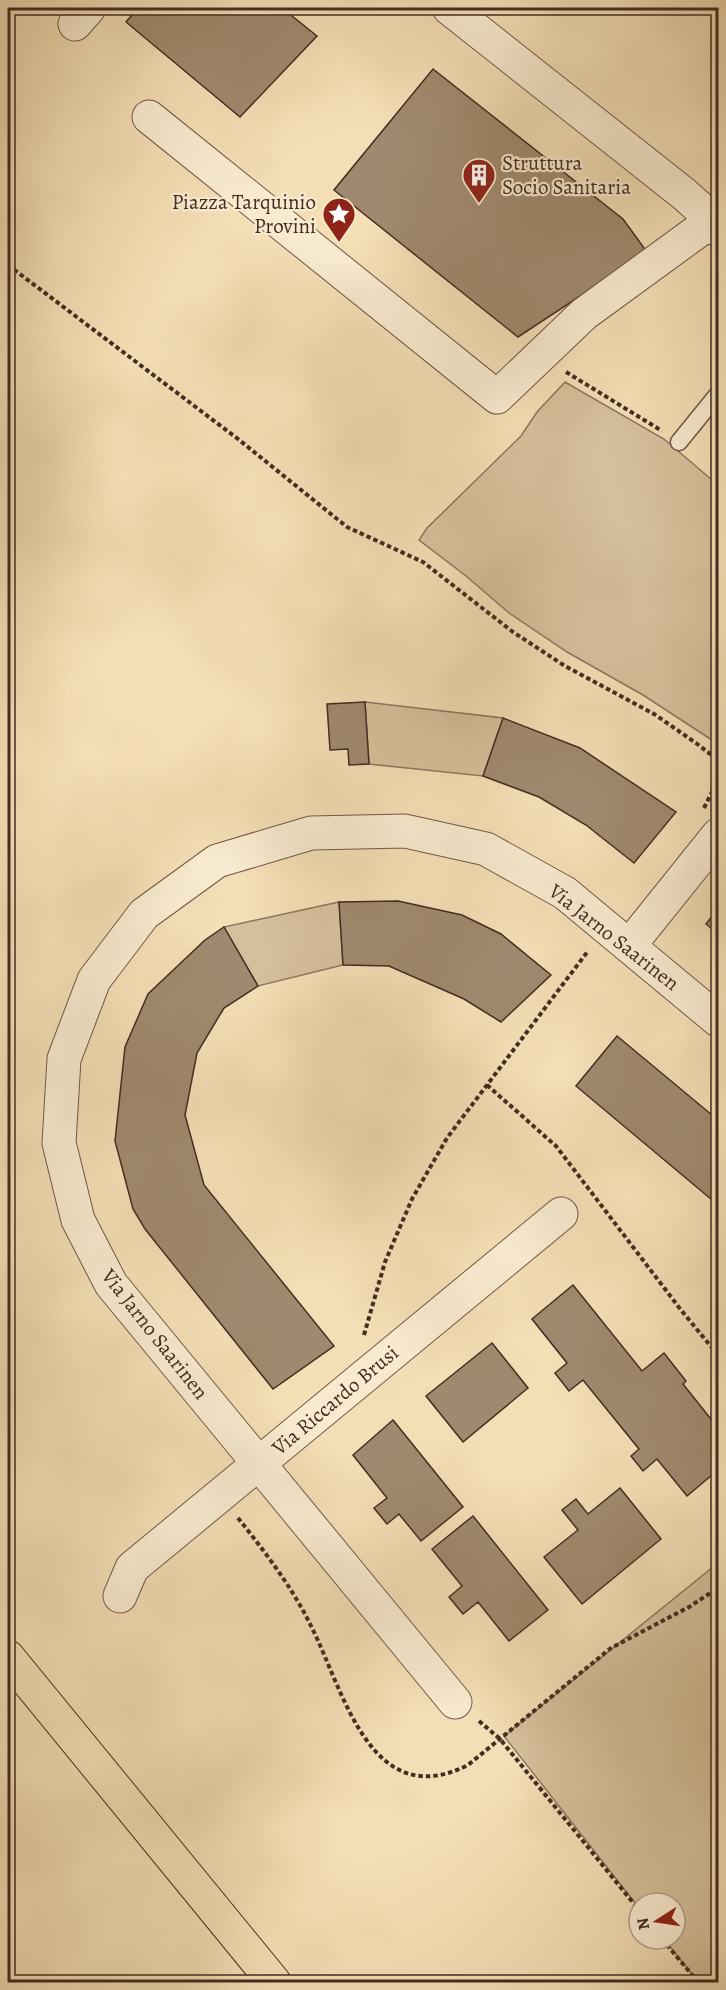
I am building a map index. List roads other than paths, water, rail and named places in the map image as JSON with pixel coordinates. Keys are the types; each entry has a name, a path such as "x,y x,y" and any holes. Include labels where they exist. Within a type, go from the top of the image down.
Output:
{"main road":[{"path":"8,1657 22,1685 274,1983"}],"street":[{"path":"149,117 497,397 584,314 717,224 684,194 449,8"},
{"path":"617,936 711,822"},
{"name":"Via Jarno Saarinen","path":"456,1702 111,1284 78,1220 59,1143 64,1059 94,980 144,914 217,861 311,833 405,831 486,849 565,893 718,1020"},
{"name":"Via Riccardo Brusi","path":"120,1596 132,1568 561,1214"}],"lane":[{"path":"679,442 718,394"}],"place":[{"name":"Struttura Socio Sanitaria","path":"479,204"},
{"name":"Piazza Tarquinio Provini","path":"339,243"}]}
